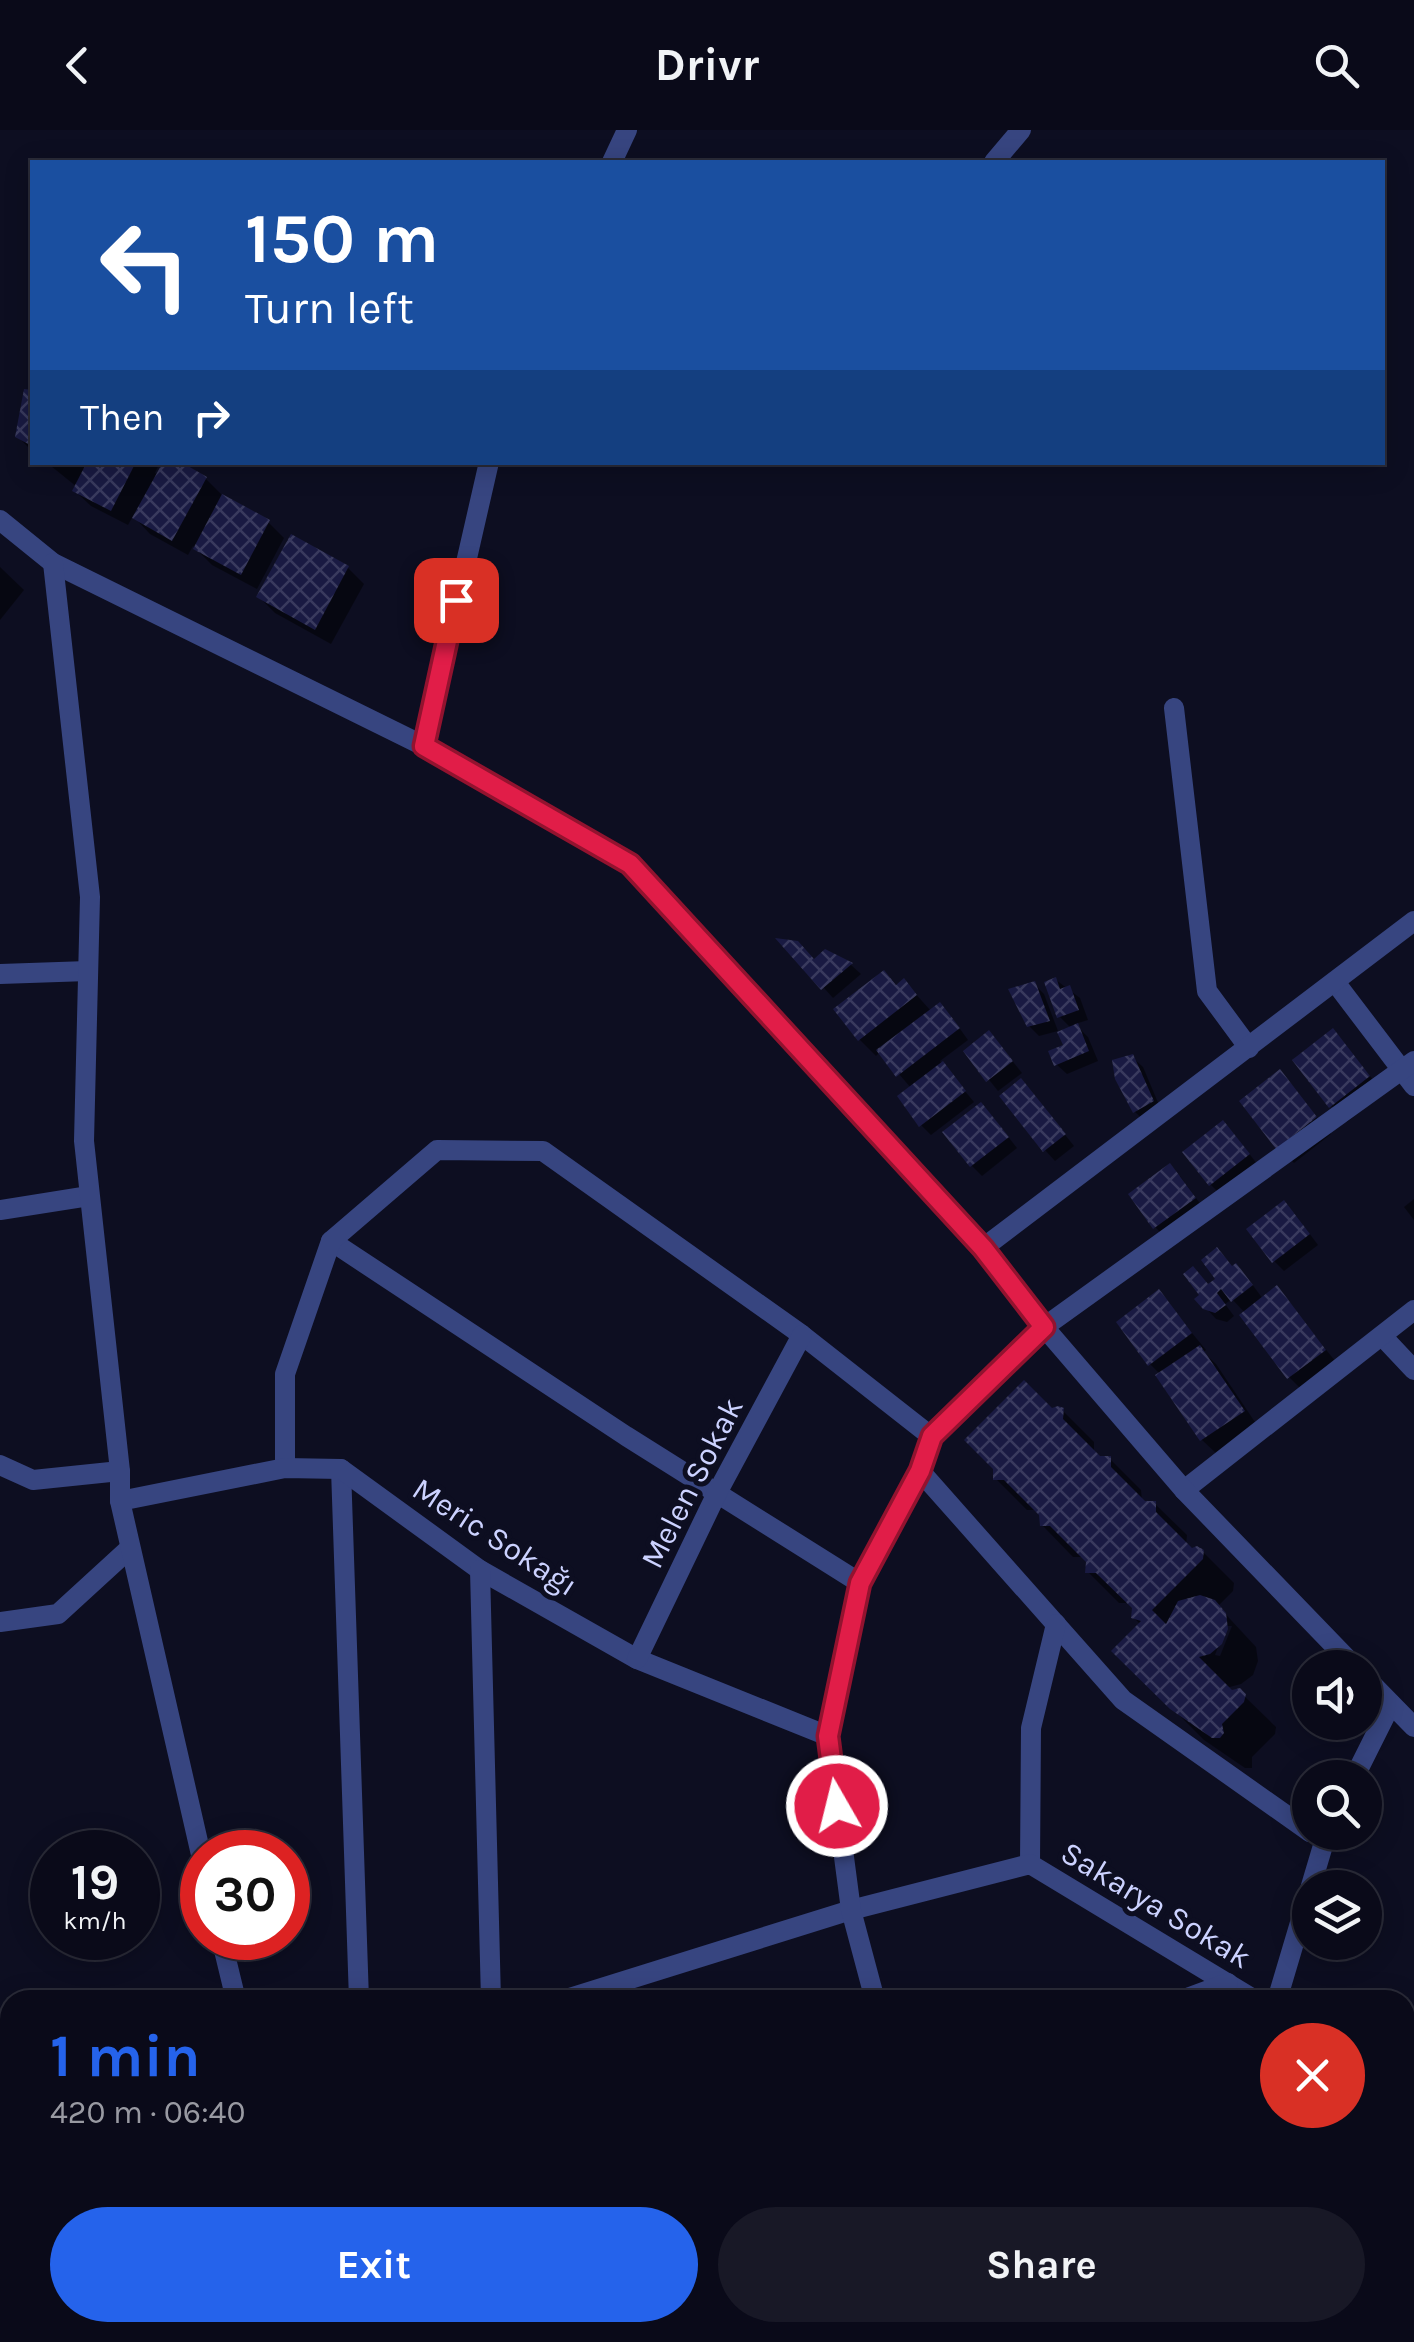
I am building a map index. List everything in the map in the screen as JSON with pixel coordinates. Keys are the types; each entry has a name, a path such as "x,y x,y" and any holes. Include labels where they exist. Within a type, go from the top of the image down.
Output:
{"street":[{"path":"613,160 627,130"},
{"path":"996,160 1021,130"},
{"path":"424,746 488,465"},
{"path":"0,520 52,563 424,746 630,864 983,1248 1044,1327 1184,1490 1339,1650"},
{"path":"52,563 90,897 84,1141 120,1471 120,1502 195,1830"},
{"path":"1174,708 1207,991 1249,1048"},
{"path":"983,1248 1414,921"},
{"path":"0,974 88,972"},
{"path":"872,1990 851,1910 828,1736 860,1583 920,1471 932,1436 1044,1327 1410,1073 1335,982"},
{"path":"285,1468 285,1374 331,1241 436,1150 543,1151 802,1335 932,1436"},
{"path":"0,1210 89,1196"},
{"path":"331,1241 860,1583"},
{"path":"1184,1490 1414,1310"},
{"name":"Melen Sokak","path":"638,1659 717,1493 802,1335"},
{"path":"1382,1336 1414,1370"},
{"path":"0,1465 33,1480 120,1471"},
{"path":"120,1502 285,1468 341,1469 359,1990"},
{"name":"Meric Sokağı","path":"341,1469 480,1570 638,1659 828,1736"},
{"path":"920,1471 1123,1700 1292,1816"},
{"path":"0,1622 58,1614 129,1549"},
{"path":"480,1570 491,1990"},
{"path":"1030,1864 1031,1728 1056,1624"},
{"path":"1382,1695 1414,1727"},
{"path":"1363,1760 1391,1704"},
{"path":"1279,1990 1314,1850"},
{"name":"Sakarya Sokak","path":"594,1990 851,1910 1030,1864 1238,1990"},
{"path":"226,1960 234,1990"},
{"path":"1211,1990 1228,1984"}],"building":[{"path":"24,389 30,390 30,445 15,437"},
{"path":"85,465 134,465 111,511 72,491"},
{"path":"161,465 186,465 207,477 172,541 132,518"},
{"path":"222,494 270,520 241,575 193,549"},
{"path":"291,534 349,566 315,630 256,597"},
{"path":"775,938 798,941 814,959 825,949 853,963 821,990"},
{"path":"884,970 896,985 904,978 917,995 858,1041 833,1009"},
{"path":"1056,977 1060,989 1070,985 1079,1010 1057,1018 1044,982"},
{"path":"1035,981 1050,1021 1027,1027 1008,989"},
{"path":"940,1002 960,1028 896,1077 876,1050"},
{"path":"1078,1023 1089,1051 1054,1066 1048,1051 1063,1045 1057,1032"},
{"path":"1333,1028 1370,1076 1329,1108 1292,1060"},
{"path":"989,1030 1013,1061 986,1082 963,1051"},
{"path":"1133,1054 1154,1101 1133,1113 1115,1079 1112,1060"},
{"path":"943,1061 966,1091 919,1127 897,1096"},
{"path":"1280,1069 1317,1117 1276,1149 1239,1101"},
{"path":"1021,1078 1066,1134 1043,1152 999,1096"},
{"path":"981,1102 1009,1137 970,1167 942,1132"},
{"path":"1223,1120 1250,1154 1209,1186 1182,1152"},
{"path":"1170,1163 1196,1198 1153,1229 1128,1194"},
{"path":"1284,1200 1310,1234 1272,1263 1246,1229"},
{"path":"1217,1247 1253,1285 1231,1302 1221,1289 1217,1293 1226,1305 1215,1313 1203,1309 1194,1299 1199,1295 1183,1274 1193,1266 1208,1284 1215,1279 1201,1260"},
{"path":"1277,1285 1326,1350 1287,1379 1239,1315"},
{"path":"1159,1289 1192,1333 1148,1366 1116,1322"},
{"path":"1200,1345 1245,1411 1200,1441 1155,1375"},
{"path":"1024,1380 1052,1408 1064,1408 1063,1419 1100,1456 1111,1456 1111,1467 1145,1501 1156,1501 1156,1512 1192,1548 1204,1550 1203,1559 1152,1610 1166,1624 1178,1601 1200,1595 1215,1600 1226,1613 1228,1629 1222,1644 1199,1657 1232,1690 1240,1688 1246,1694 1244,1702 1222,1724 1224,1733 1220,1738 1212,1738 1170,1709 1111,1651 1141,1621 1131,1618 1132,1608 1096,1573 1085,1573 1086,1562 1050,1526 1040,1526 1039,1515 1004,1480 993,1480 993,1469 964,1440"}],"route":[{"path":"456,600 424,746 630,864 983,1248 1044,1327 932,1436 920,1471 860,1583 828,1736 837,1806"}]}
